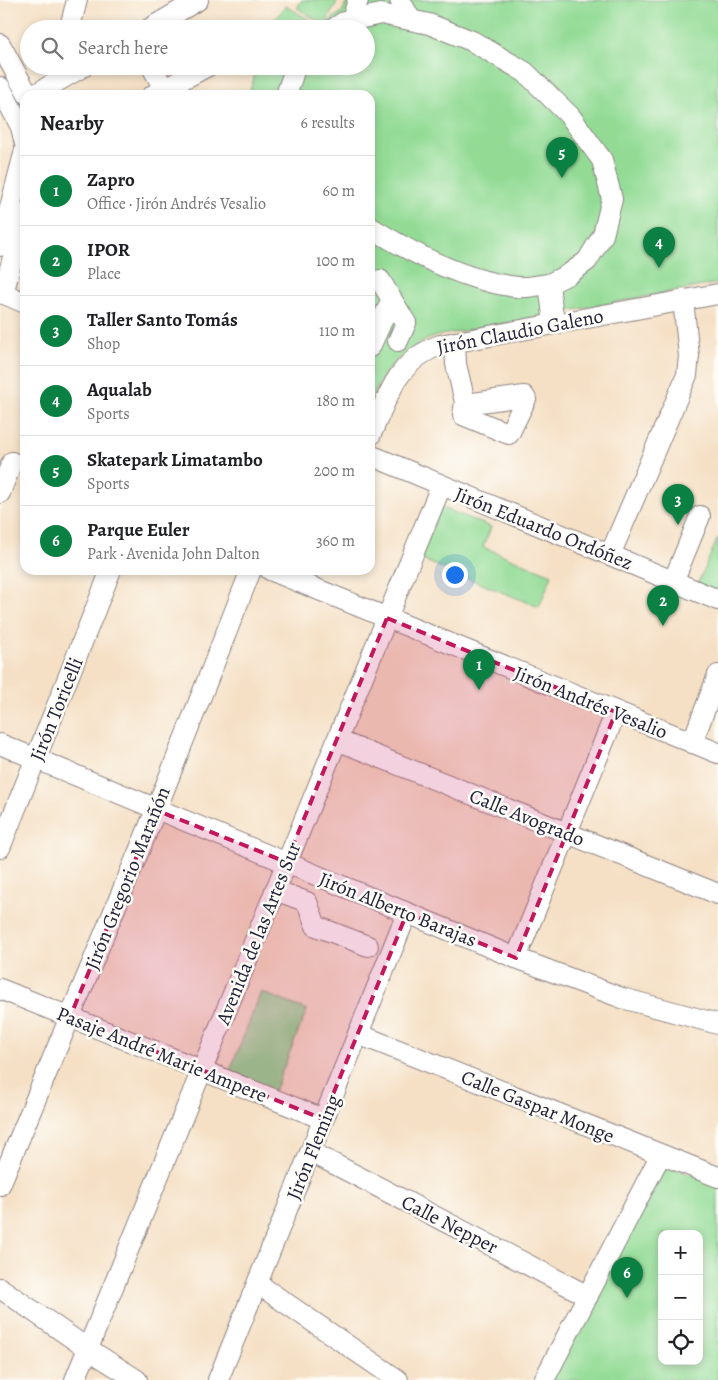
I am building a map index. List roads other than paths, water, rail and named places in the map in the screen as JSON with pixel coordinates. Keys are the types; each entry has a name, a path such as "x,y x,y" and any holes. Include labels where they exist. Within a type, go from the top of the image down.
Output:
{"street":[{"path":"72,20 77,0"},
{"path":"164,20 198,0"},
{"path":"352,20 358,0"},
{"path":"352,20 388,0"},
{"path":"400,0 411,20"},
{"path":"352,20 381,14 429,24 472,40 525,72 570,116 602,160 612,198 603,235 587,260 570,274 548,284 519,287 484,280 437,263 398,244 375,230"},
{"path":"0,44 25,90"},
{"path":"43,90 68,75"},
{"path":"155,75 158,90"},
{"path":"163,90 191,75"},
{"path":"288,90 293,75"},
{"path":"0,87 18,105 20,120"},
{"path":"0,246 20,169"},
{"path":"20,230 2,293 20,301"},
{"path":"380,280 406,324 398,341"},
{"path":"548,284 554,324"},
{"name":"Jirón Claudio Galeno","path":"375,425 396,378 411,360 425,350 455,342 714,296"},
{"path":"610,555 686,375 689,356 683,300"},
{"path":"375,337 391,301"},
{"path":"375,339 398,341"},
{"path":"398,341 411,360"},
{"path":"455,342 456,364 465,402"},
{"name":"Jirón Eduardo Ordóñez","path":"375,457 718,600"},
{"path":"0,493 12,462"},
{"name":"Avenida de las Artes Sur","path":"75,1380 441,486"},
{"path":"673,582 700,516"},
{"name":"Jirón Toricelli","path":"0,848 109,575"},
{"name":"Jirón Gregorio Marañón","path":"0,1185 156,810 249,575"},
{"name":"Jirón Andrés Vesalio","path":"282,575 718,753"},
{"path":"692,743 718,675"},
{"path":"516,958 616,712"},
{"name":"Calle Avogrado","path":"337,740 718,894"},
{"name":"Jirón Alberto Barajas","path":"0,744 516,958 622,998 718,1024"},
{"path":"275,890 307,902 316,926 368,946"},
{"name":"Jirón Fleming","path":"218,1380 407,913"},
{"name":"Pasaje André Marie Ampere","path":"0,989 324,1119"},
{"name":"Calle Gaspar Monge","path":"358,1034 660,1156 718,1177"},
{"name":"Calle Nepper","path":"311,1152 588,1296"},
{"path":"544,1380 660,1156"},
{"path":"258,1284 398,1380"},
{"path":"0,1288 88,1349 137,1380"}],"place":[{"name":"Skatepark Limatambo","path":"562,178"},
{"name":"Aqualab","path":"659,268"},
{"name":"Taller Santo Tomás","path":"678,525"},
{"name":"IPOR","path":"663,626"},
{"name":"Zapro","path":"479,690"},
{"name":"Parque Euler","path":"627,1298"}]}
